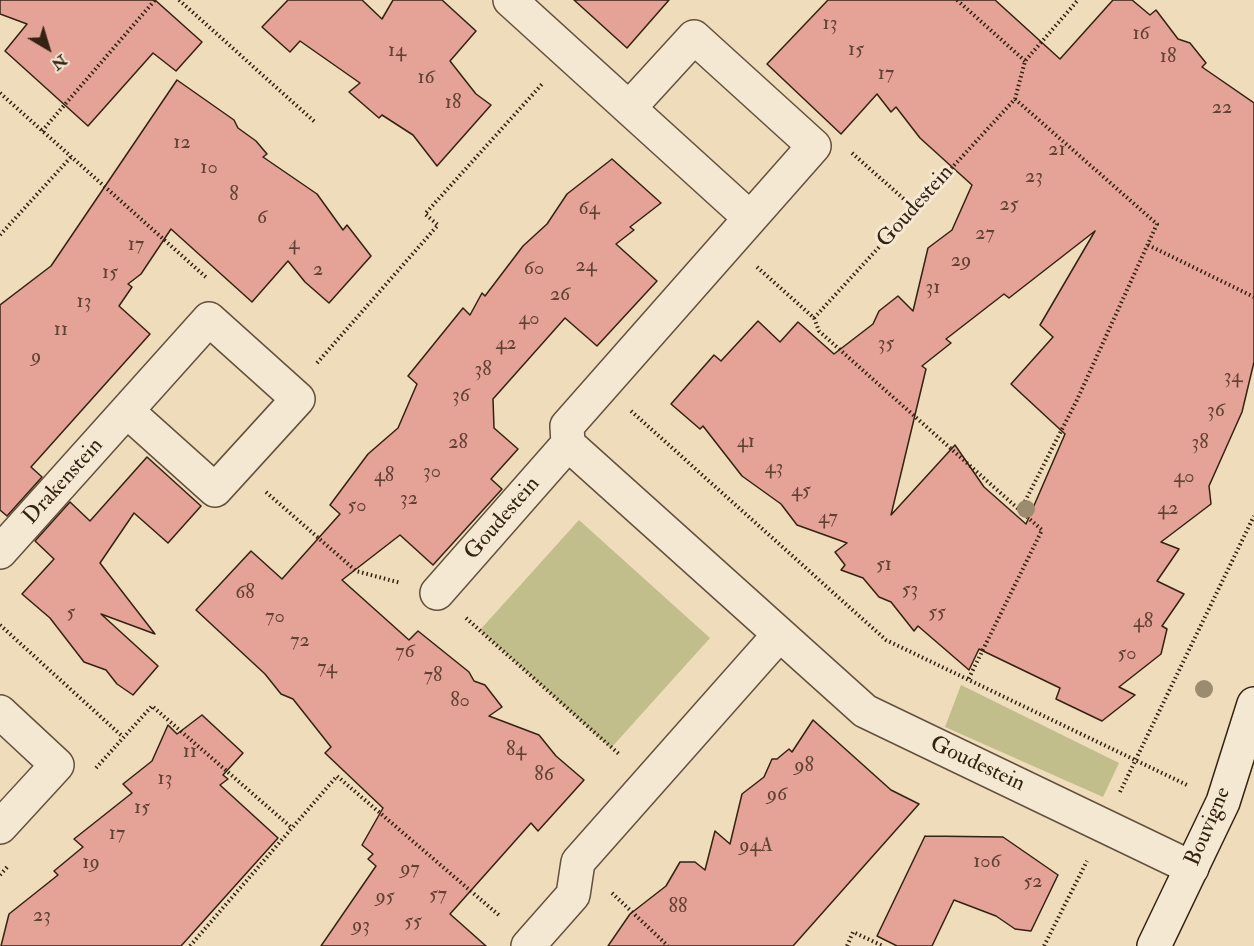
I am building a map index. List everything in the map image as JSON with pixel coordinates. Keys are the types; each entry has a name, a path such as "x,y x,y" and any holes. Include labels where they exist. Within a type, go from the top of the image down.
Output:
{"street":[{"path":"510,0 750,218"},
{"name":"Goudestein","path":"437,593 568,444 567,426 814,146 694,37 629,108"},
{"path":"128,412 215,490 298,399 209,319"},
{"name":"Drakenstein","path":"0,552 128,412 209,319"},
{"name":"Goudestein","path":"568,444 865,711 1192,868"},
{"path":"529,944 573,895 578,862 779,635"},
{"name":"Bouvigne","path":"1154,946 1222,802 1254,704"},
{"path":"0,711 57,765 0,827"}],"path":[{"path":"42,131 155,0"},
{"path":"178,0 316,123"},
{"path":"957,0 1025,61"},
{"name":"Goudestein","path":"814,318 1015,99 1025,61 1078,0"},
{"path":"291,392 438,225 425,214 570,54"},
{"path":"0,93 208,279 209,319"},
{"path":"1015,99 1157,224 1077,400 1020,511"},
{"path":"0,235 71,157"},
{"path":"728,242 814,318 819,331 1042,531 968,680"},
{"path":"1148,245 1254,297"},
{"path":"603,385 886,640 1222,802"},
{"path":"236,467 356,571 437,593 649,782"},
{"path":"1044,946 1254,516"},
{"path":"0,625 123,737"},
{"path":"94,770 152,706 292,828"},
{"path":"190,946 337,776 529,944"},
{"path":"0,875 16,858"},
{"path":"578,862 668,946"},
{"path":"847,946 853,932 883,946"}],"shaded area":[{"path":"579,520 710,638 611,748 480,630"},
{"path":"961,685 1119,763 1103,797 945,727"}],"building":[{"path":"0,0 155,0 202,42 176,71 153,53 88,126 5,51 27,24 0,14"},
{"path":"288,0 362,0 382,19 393,0 442,0 476,31 450,61 476,94 491,105 437,166 413,135 382,115 379,118 349,92 360,83 300,41 290,52 262,27"},
{"path":"574,0 669,0 627,48"},
{"path":"828,0 995,0 1060,59 1113,0 1132,0 1150,15 1156,10 1178,39 1190,43 1206,63 1202,67 1254,103 1254,362 1242,412 1209,486 1211,504 1161,542 1179,549 1157,581 1184,594 1162,626 1167,629 1161,654 1119,687 1135,695 1102,721 1056,699 1060,688 979,649 969,670 918,626 914,631 891,602 879,597 863,578 841,570 845,565 835,552 847,543 797,525 781,504 742,476 703,426 700,429 671,404 714,355 721,361 758,321 780,342 798,322 834,354 873,324 879,311 898,296 913,311 928,248 952,230 972,185 920,138 896,107 891,112 877,94 841,134 767,64","holes":["1095,231 1040,325 1053,337 1011,384 1065,434 1026,524 984,487 955,445 891,515 926,369 922,366 951,343 946,339 1004,294 1009,298"]},
{"path":"177,80 234,120 238,128 256,141 267,154 263,157 317,194 343,230 347,225 371,256 329,303 305,282 288,261 252,302 171,229 141,274 128,284 132,287 119,306 150,334 31,467 42,477 7,516 0,510 0,305 51,266"},
{"path":"612,159 661,203 630,227 634,230 616,244 657,281 597,346 565,318 493,399 494,428 518,449 491,479 502,489 433,565 400,535 342,580 409,640 418,631 469,672 474,681 485,685 502,707 489,716 539,735 556,756 584,780 538,831 531,823 450,914 486,946 321,946 376,866 368,859 373,854 362,845 383,808 325,753 331,747 293,699 281,694 265,674 196,610 251,551 282,579 340,514 330,505 368,454 398,428 417,384 408,376 463,308 470,315 482,293 485,296 523,246 547,224 567,194"},
{"path":"147,457 201,506 168,543 134,513 100,563 155,634 101,614 158,666 133,695 117,684 106,670 84,662 50,618 22,594 54,559 35,541 70,502 90,521"},
{"path":"202,715 243,753 223,775 228,779 220,785 278,838 181,946 1,946 9,914 58,875 54,871 83,847 74,839 132,793 123,784 152,761 168,725 177,734"},
{"path":"813,720 891,790 919,804 793,946 608,946 630,914 666,886 680,862 695,862 705,870 715,831 730,844 742,794 764,777 772,759 777,759 789,749 792,752"},
{"path":"925,836 1003,837 1058,875 1031,931 1015,929 996,916 954,900 932,946 897,946 877,936"}]}
